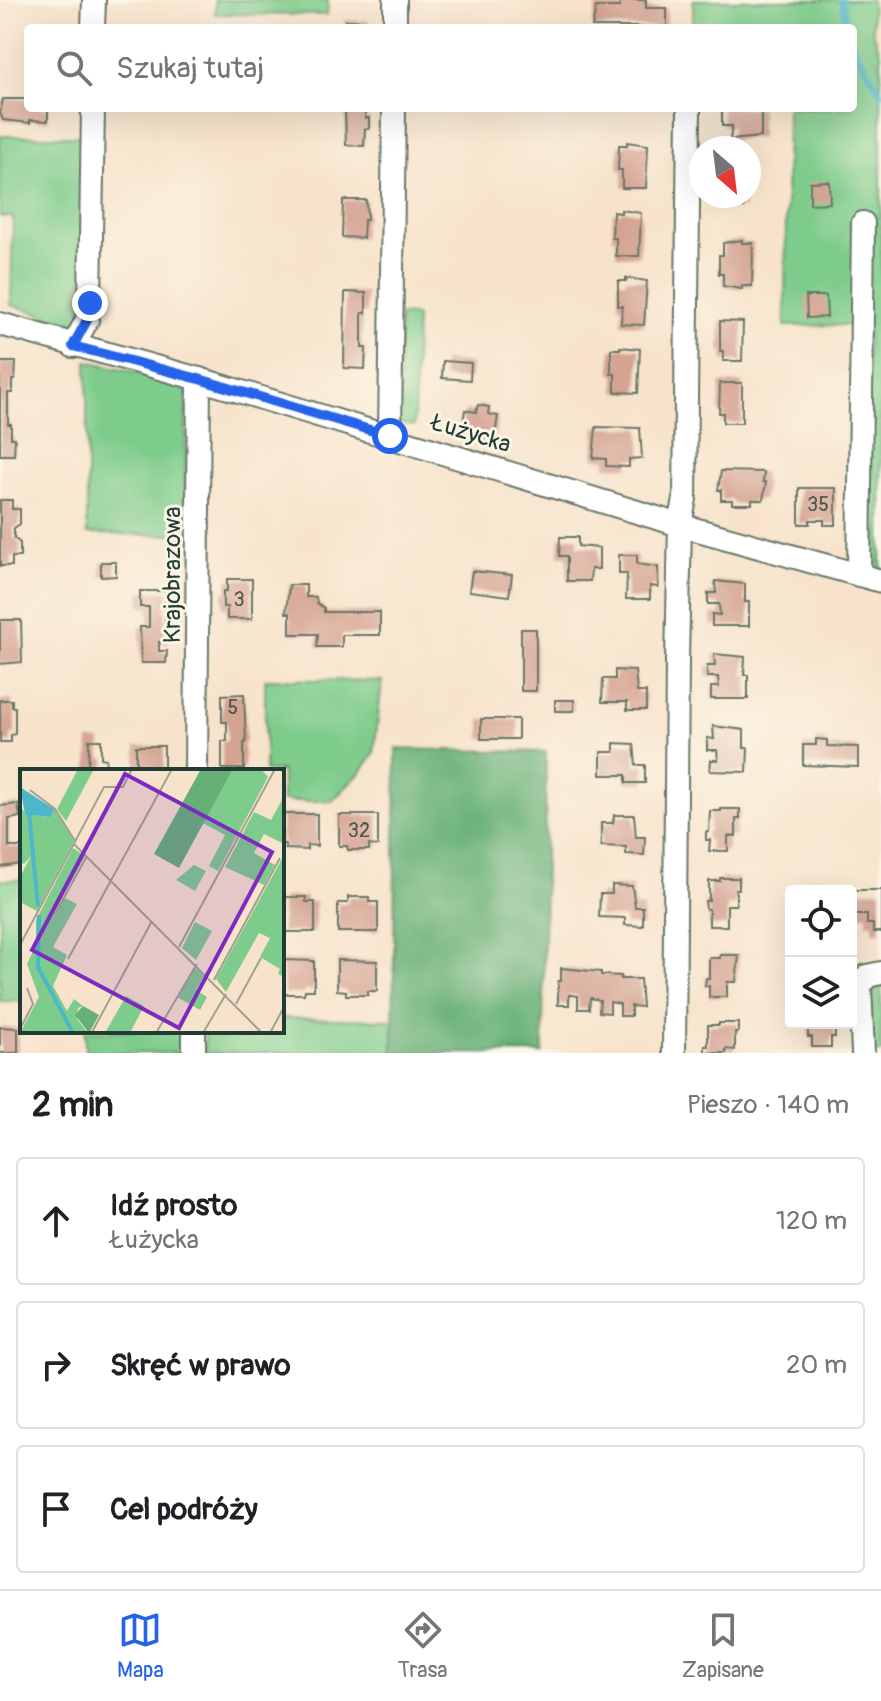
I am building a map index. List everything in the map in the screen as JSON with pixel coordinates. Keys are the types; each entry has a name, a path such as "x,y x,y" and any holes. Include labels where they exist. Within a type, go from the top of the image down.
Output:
{"street":[{"path":"93,24 94,0"},
{"path":"395,0 395,24"},
{"path":"73,346 87,320 90,303 93,112"},
{"path":"390,436 394,112"},
{"path":"674,1053 677,660 680,525 685,499 689,112"},
{"path":"859,575 863,223"},
{"name":"Łużycka","path":"0,324 199,379 680,525 881,581"},
{"name":"Krajobrazowa","path":"196,769 199,379"},
{"path":"863,1053 860,986 867,976 881,973"}],"green space":[{"path":"215,0 328,0 327,15 215,14"},
{"path":"693,0 871,0 873,34 881,54 881,574 870,571 866,212 857,210 855,325 785,326 787,112 857,112 857,24 693,24"},
{"path":"0,136 85,136 82,314 78,325 11,305 13,217 0,217"},
{"path":"400,315 416,316 414,426 398,423"},
{"path":"87,361 185,383 184,535 87,534"},
{"path":"265,679 382,681 374,753 361,772 332,801 284,801 284,769 265,769"},
{"path":"396,749 546,752 543,1053 393,1053"},
{"path":"0,880 20,880 20,1002 0,1001"},
{"path":"881,983 881,1053 867,1053 871,989"},
{"path":"284,1018 394,1020 393,1053 204,1053 205,1033 284,1033"},
{"path":"85,1033 183,1033 183,1053 85,1053"}],"building":[{"path":"620,0 646,0 646,8 667,8 667,24 593,24 596,7 620,7"},
{"path":"345,20 369,21 369,24 345,24"},
{"path":"3,99 24,99 24,112 48,112 48,121 3,120 0,113"},
{"path":"345,112 365,112 365,118 369,118 369,129 365,129 364,146 346,145"},
{"path":"722,112 761,112 761,136 731,136 732,126 722,126"},
{"path":"627,142 648,145 646,188 622,188 622,170 618,170 619,145 627,145"},
{"path":"829,181 830,203 810,204 810,182"},
{"path":"343,200 366,200 367,220 364,220 363,238 342,237"},
{"path":"621,210 641,213 639,256 616,256 616,238 612,238 613,212 621,213"},
{"path":"742,240 742,243 753,243 752,286 742,286 742,289 723,286 723,274 719,274 719,255 723,255 723,243"},
{"path":"626,278 647,281 644,325 621,324 618,281 626,281"},
{"path":"345,292 366,293 366,313 362,313 365,369 344,368"},
{"path":"806,296 826,296 827,317 807,318"},
{"path":"720,321 743,322 742,361 723,361"},
{"path":"611,349 640,349 638,393 615,392"},
{"path":"443,361 471,363 470,380 442,378"},
{"path":"0,362 16,362 12,393 8,393 8,424 11,424 11,438 15,438 14,455 0,455"},
{"path":"720,383 742,383 742,423 723,423 723,413 719,413"},
{"path":"478,405 489,407 488,414 498,416 494,441 461,435 465,410 476,412"},
{"path":"596,427 640,428 642,458 629,459 629,467 606,466 606,459 593,458"},
{"path":"721,471 764,472 763,500 752,500 752,504 732,504 732,500 721,500 721,490 718,490"},
{"path":"799,488 836,488 836,525 824,525 824,520 799,524"},
{"path":"0,500 12,500 12,509 20,509 20,524 14,528 14,538 20,543 20,557 12,557 12,566 0,566"},
{"path":"560,537 578,537 578,546 599,548 599,569 591,569 590,581 567,581 567,556 559,556"},
{"path":"619,555 637,555 637,564 658,567 658,587 650,586 650,599 626,599 627,574 619,574"},
{"path":"101,562 116,562 116,576 101,577"},
{"path":"472,571 512,575 509,596 469,591"},
{"path":"227,579 252,579 252,619 227,619 223,591 227,591"},
{"path":"715,581 745,584 749,626 712,626 712,614 720,615 719,604 708,604 708,593 716,593"},
{"path":"289,585 306,585 306,597 316,597 324,612 380,612 380,635 342,635 342,647 317,647 318,634 290,634 290,613 286,613"},
{"path":"140,591 168,591 165,631 168,631 168,643 159,642 159,651 167,651 166,663 141,663 140,627 149,627 149,607 140,607"},
{"path":"0,620 21,620 22,662 0,664"},
{"path":"521,629 536,629 536,691 521,691"},
{"path":"714,654 745,657 748,699 711,699 711,687 719,687 718,677 707,677 707,666 715,666"},
{"path":"615,670 635,671 637,692 646,692 646,710 627,710 627,702 602,702 603,679 615,679"},
{"path":"244,694 244,769 222,769 222,741 227,741 227,722 222,722 222,695"},
{"path":"0,700 12,700 12,707 15,707 15,734 11,735 11,742 0,742"},
{"path":"555,700 574,700 574,711 555,711"},
{"path":"481,719 518,719 518,739 481,739"},
{"path":"713,726 744,730 744,748 748,748 747,772 710,771 711,760 718,760 717,750 707,750 707,738 714,739"},
{"path":"816,739 827,740 827,746 858,747 858,767 803,765 803,745 816,745"},
{"path":"89,740 101,740 101,758 106,759 105,767 88,769"},
{"path":"614,743 634,744 636,765 645,765 645,783 626,783 626,775 601,775 601,752 614,752"},
{"path":"136,746 164,746 164,769 136,769"},
{"path":"18,804 20,817 9,819 9,847 20,847 20,864 0,867 0,806"},
{"path":"740,809 740,819 736,819 736,836 728,836 728,851 709,851 710,840 706,840 706,832 709,832 710,811"},
{"path":"284,814 317,814 317,846 307,845 307,850 285,849"},
{"path":"339,815 378,815 378,846 369,845 369,850 348,850 347,846 339,846"},
{"path":"614,815 634,815 636,837 645,837 644,855 626,854 626,847 601,846 601,823 613,823"},
{"path":"720,878 739,878 736,905 727,905 727,926 709,926 709,909 706,909 705,901 709,901 709,881 720,881"},
{"path":"612,885 632,886 635,907 643,907 643,926 625,925 625,918 599,917 600,894 612,894"},
{"path":"857,890 881,890 881,932 873,932 873,924 867,924 867,915 857,915"},
{"path":"284,897 306,897 306,902 315,902 315,932 284,932"},
{"path":"348,897 369,897 369,902 378,902 378,932 338,932 338,903 348,903"},
{"path":"720,955 739,955 736,982 727,982 727,997 709,997 709,986 705,986 706,978 709,978 709,958 720,958"},
{"path":"284,960 314,961 314,990 305,990 304,994 284,994"},
{"path":"337,960 377,961 377,991 368,991 368,995 346,995 346,991 337,990"},
{"path":"561,968 601,972 601,975 621,976 621,979 640,979 642,1007 631,1006 631,1016 620,1016 620,1004 610,1002 610,1013 599,1012 600,1000 590,998 589,1009 578,1009 578,996 572,995 569,995 569,1005 558,1005"},
{"path":"738,1023 735,1050 705,1053 708,1025"},
{"path":"0,1027 18,1028 18,1053 0,1053"},
{"path":"808,1029 835,1029 831,1047 812,1047 812,1037 808,1037"}],"waterway":[{"path":"841,0 847,24"},
{"path":"857,53 881,93"}],"route":[{"path":"90,303 87,320 73,346 199,379 390,436"}]}
